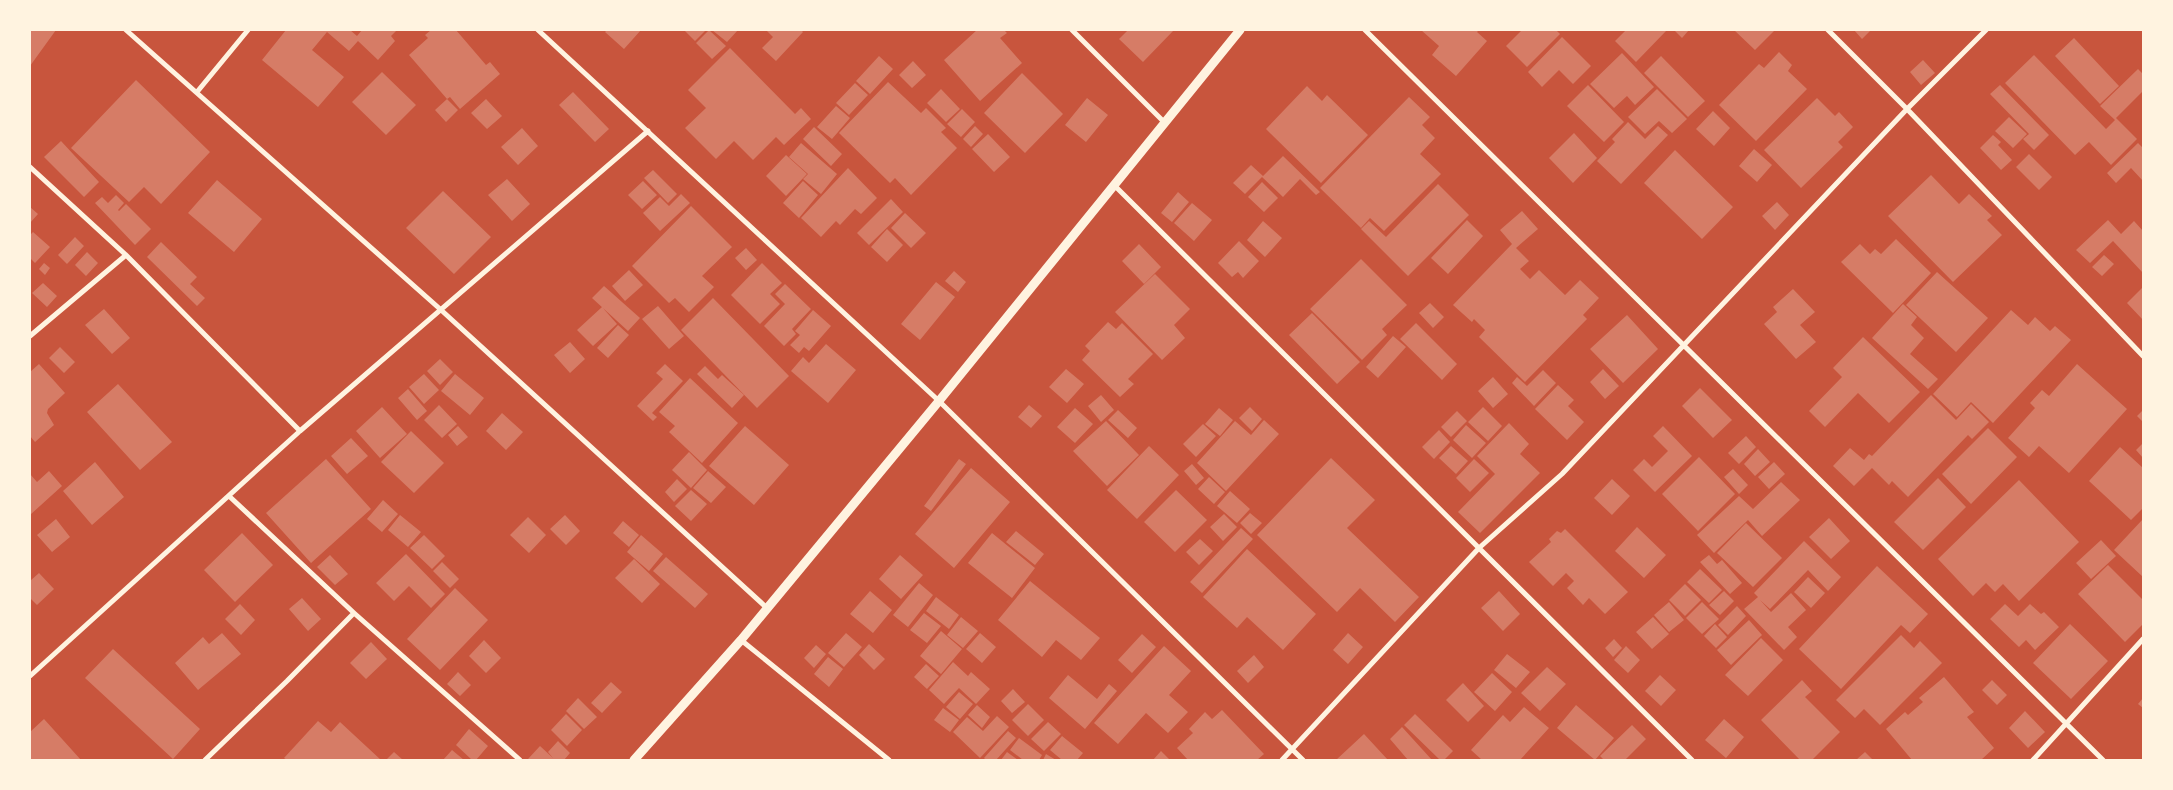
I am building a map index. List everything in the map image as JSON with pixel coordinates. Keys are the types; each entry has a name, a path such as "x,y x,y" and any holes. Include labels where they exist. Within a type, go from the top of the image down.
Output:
{"street":[{"path":"126,30 440,310 767,608"},
{"path":"197,92 248,30"},
{"path":"539,30 939,401 1303,760"},
{"path":"1072,30 1164,122"},
{"path":"634,760 741,640 939,401 1240,30"},
{"path":"1366,30 2103,760"},
{"path":"1828,30 1907,109 2143,356"},
{"path":"1282,760 1479,548 1562,474 1907,109 1986,30"},
{"path":"30,676 300,431 648,131"},
{"path":"30,166 126,255 300,431"},
{"path":"1114,184 1692,760"},
{"path":"30,336 126,255"},
{"path":"229,496 354,613 520,760"},
{"path":"205,760 287,682 354,613"},
{"path":"2033,760 2143,639"},
{"path":"741,640 889,760"}],"building":[{"path":"30,30 56,30 30,66"},
{"path":"286,30 350,30 357,36 362,30 397,30 391,36 395,41 378,60 358,41 349,51 327,32 312,50 344,77 318,107 262,60"},
{"path":"431,30 456,30 486,65 490,62 500,74 460,109 450,97 447,99 409,55 428,38 425,35"},
{"path":"607,30 641,30 624,49 605,32"},
{"path":"684,30 706,30 695,41"},
{"path":"709,30 726,46 712,59 696,43"},
{"path":"712,30 738,30 727,42"},
{"path":"766,30 801,30 803,32 776,61 762,48 773,37"},
{"path":"977,30 1004,30 1007,33 1000,38 1022,63 980,101 944,60"},
{"path":"1128,30 1174,30 1143,62 1119,39"},
{"path":"1421,30 1479,30 1477,32 1487,41 1456,76 1432,55 1439,46"},
{"path":"1522,30 1556,30 1560,34 1527,67 1506,46"},
{"path":"1626,30 1667,30 1636,62 1615,41"},
{"path":"1674,30 1689,30 1682,38"},
{"path":"1734,30 1775,30 1755,50"},
{"path":"1854,30 1871,30 1862,39"},
{"path":"1562,37 1591,66 1573,84 1559,70 1542,87 1528,72"},
{"path":"2074,38 2119,86 2100,104 2055,56"},
{"path":"730,48 795,114 801,108 811,119 784,145 776,137 753,160 734,141 716,159 685,128 706,108 688,90"},
{"path":"1779,52 1792,65 1788,71 1807,89 1756,141 1719,105 1759,64 1764,68"},
{"path":"1622,53 1654,87 1635,105 1627,96 1614,108 1590,84"},
{"path":"2034,55 2106,129 2115,120 2100,106 2138,69 2143,74 2143,91 2116,118 2137,139 2111,165 2089,142 2075,155 2005,83"},
{"path":"879,56 893,69 870,94 856,81"},
{"path":"1661,56 1705,101 1688,117 1644,73"},
{"path":"1923,60 1935,73 1921,85 1910,72"},
{"path":"913,61 926,75 912,88 899,75"},
{"path":"382,72 416,105 386,135 352,102"},
{"path":"1022,73 1063,114 1025,153 984,113"},
{"path":"136,80 210,152 161,204 144,187 129,202 71,148"},
{"path":"888,82 921,113 926,108 946,128 941,132 957,148 911,195 895,178 890,183 839,133"},
{"path":"855,83 868,95 849,115 836,103"},
{"path":"1588,85 1624,122 1604,142 1567,106"},
{"path":"2000,85 2049,135 2034,150 2023,139 2029,134 1990,94"},
{"path":"1307,86 1322,101 1327,95 1368,135 1321,183 1266,129"},
{"path":"941,89 960,109 946,122 927,103"},
{"path":"1657,89 1687,119 1672,133 1659,121 1645,134 1628,117"},
{"path":"573,92 609,129 595,142 559,105"},
{"path":"1409,97 1430,117 1422,125 1435,138 1420,154 1441,174 1384,231 1370,218 1361,228 1320,188"},
{"path":"1087,98 1108,115 1086,142 1065,125"},
{"path":"1817,98 1835,116 1839,112 1853,127 1838,142 1843,147 1801,188 1764,150"},
{"path":"447,99 458,110 446,122 435,110"},
{"path":"486,99 502,116 487,129 471,113"},
{"path":"836,106 850,118 832,139 817,127"},
{"path":"962,109 975,122 961,137 947,124"},
{"path":"1713,111 1730,128 1714,146 1696,129"},
{"path":"2009,117 2027,134 2013,148 1995,131"},
{"path":"1628,122 1645,139 1658,126 1668,135 1621,184 1597,161 1615,142 1612,139"},
{"path":"975,126 983,134 971,147 963,139"},
{"path":"814,127 842,154 831,166 803,139"},
{"path":"522,128 538,146 518,165 501,147"},
{"path":"1574,133 1597,158 1573,183 1549,158"},
{"path":"988,134 1010,157 994,172 972,149"},
{"path":"1993,135 2001,142 1998,145 2012,160 2001,170 1980,148"},
{"path":"61,141 99,182 84,197 44,157"},
{"path":"801,143 837,174 821,194 803,179 808,174 789,157"},
{"path":"2138,143 2143,148 2143,181 2131,168 2116,183 2107,173"},
{"path":"1754,149 1772,165 1757,182 1739,166"},
{"path":"1675,150 1733,207 1702,239 1644,183"},
{"path":"2029,154 2052,177 2039,190 2016,167"},
{"path":"786,155 807,174 786,196 766,176"},
{"path":"1283,156 1320,192 1316,195 1300,179 1283,197 1262,177"},
{"path":"1251,165 1263,176 1245,194 1233,183"},
{"path":"848,168 877,198 861,214 855,209 840,225 836,221 821,237 801,218"},
{"path":"653,170 677,194 668,203 644,178"},
{"path":"1931,175 1959,204 1969,194 1992,216 1987,220 2002,235 1953,282 1888,216"},
{"path":"507,179 530,204 512,221 488,195"},
{"path":"217,180 262,219 234,252 188,213"},
{"path":"643,181 657,195 642,209 628,195"},
{"path":"803,181 818,195 799,218 783,203"},
{"path":"1262,182 1278,198 1264,212 1248,197"},
{"path":"1438,184 1469,215 1408,276 1361,229 1369,221 1386,237"},
{"path":"443,191 491,237 454,274 406,228"},
{"path":"1178,192 1189,202 1172,222 1161,213"},
{"path":"681,194 690,203 660,231 643,213 660,197 669,206"},
{"path":"116,195 124,203 119,211 126,204 151,229 135,245 95,203 102,197 108,203"},
{"path":"891,199 903,212 869,245 857,233"},
{"path":"1777,202 1789,215 1775,230 1762,216"},
{"path":"1192,203 1212,220 1194,241 1174,223"},
{"path":"691,206 732,247 702,276 714,287 689,312 675,298 669,303 632,266"},
{"path":"30,207 38,214 30,223"},
{"path":"1522,211 1538,229 1516,248 1529,261 1520,269 1530,279 1539,270 1565,295 1580,280 1599,298 1583,315 1587,319 1525,382 1479,337 1485,330 1474,319 1472,322 1453,305 1512,244 1500,230"},
{"path":"905,213 926,233 911,248 891,228"},
{"path":"1467,220 1483,236 1448,274 1431,258"},
{"path":"2108,220 2121,234 2134,221 2143,231 2143,273 2113,241 2090,263 2076,250"},
{"path":"1263,221 1282,238 1265,257 1247,240"},
{"path":"887,229 903,245 887,262 871,247"},
{"path":"33,232 50,247 35,263 30,258 30,235"},
{"path":"75,237 84,246 67,264 58,255"},
{"path":"1896,239 1931,273 1893,313 1841,262 1860,244 1870,254 1875,249 1881,254"},
{"path":"1239,241 1259,261 1243,278 1238,272 1232,277 1218,263"},
{"path":"161,242 197,277 190,284 205,298 197,306 147,257"},
{"path":"1139,244 1161,267 1144,284 1122,261"},
{"path":"746,248 757,260 746,270 735,258"},
{"path":"87,252 98,263 86,276 75,265"},
{"path":"2104,255 2114,264 2102,276 2092,267"},
{"path":"1361,259 1407,305 1382,329 1387,335 1362,360 1310,309"},
{"path":"44,263 50,268 45,275 39,269"},
{"path":"762,263 782,283 770,294 780,304 760,324 731,295"},
{"path":"629,270 643,285 625,301 612,286"},
{"path":"954,271 966,282 958,292 945,281"},
{"path":"1937,272 1988,318 1956,352 1906,305"},
{"path":"1155,274 1190,309 1174,325 1185,338 1162,360 1115,312"},
{"path":"936,282 955,297 920,340 901,324"},
{"path":"43,283 57,296 47,307 32,293"},
{"path":"785,284 811,309 792,329 796,334 784,346 764,326 785,304 775,294"},
{"path":"604,286 640,318 628,331 592,298"},
{"path":"2143,287 2143,320 2127,303"},
{"path":"1793,289 1815,312 1800,325 1816,342 1796,359 1764,324 1777,312 1773,307"},
{"path":"713,298 789,376 757,408 681,330"},
{"path":"1430,303 1444,317 1433,328 1419,313"},
{"path":"1903,304 1917,317 1911,325 1924,338 1910,354 1938,379 1928,389 1872,338"},
{"path":"658,306 684,336 669,349 642,319"},
{"path":"602,307 617,324 593,346 577,330"},
{"path":"104,309 130,338 112,354 85,325"},
{"path":"813,310 831,326 809,351 804,347 799,353 790,345 800,335 795,331"},
{"path":"2011,310 2028,325 2035,317 2050,331 2055,326 2071,340 1993,423 1971,402 1957,417 1933,394"},
{"path":"1312,313 1360,362 1337,384 1289,335"},
{"path":"1627,315 1658,349 1623,383 1590,349"},
{"path":"1108,322 1116,329 1122,323 1153,354 1128,379 1134,384 1120,397 1082,360 1090,351 1085,346"},
{"path":"1416,323 1457,364 1442,380 1400,339"},
{"path":"618,325 629,335 608,358 597,348"},
{"path":"1393,336 1406,347 1378,378 1366,367"},
{"path":"1863,337 1920,392 1889,423 1858,393 1825,427 1809,411 1842,377 1833,368"},
{"path":"570,342 585,359 570,373 554,355"},
{"path":"826,344 856,370 828,403 791,371 803,357 809,363"},
{"path":"60,347 75,362 64,373 49,358"},
{"path":"440,359 453,372 440,385 427,371"},
{"path":"39,364 65,393 48,409 47,413 54,425 35,442 30,436 30,372"},
{"path":"665,364 683,381 652,413 657,417 653,421 637,406 663,379 656,373"},
{"path":"2077,364 2127,409 2069,473 2039,446 2029,457 2008,438 2035,408 2030,403 2042,390 2049,396"},
{"path":"705,366 718,379 722,375 744,395 732,408 697,374"},
{"path":"1066,369 1084,384 1067,403 1049,387"},
{"path":"1603,369 1619,386 1605,399 1590,382"},
{"path":"1543,370 1556,383 1534,406 1512,383 1517,377 1527,386"},
{"path":"424,374 439,390 424,404 409,387"},
{"path":"455,374 484,398 470,415 441,391"},
{"path":"1493,377 1508,394 1493,408 1478,391"},
{"path":"690,378 738,423 702,463 669,432 675,426 659,412"},
{"path":"118,384 172,442 140,470 87,412"},
{"path":"1558,385 1574,400 1568,406 1584,422 1567,440 1535,409"},
{"path":"1700,388 1732,420 1713,438 1682,406"},
{"path":"408,389 427,411 417,420 398,398"},
{"path":"1101,395 1114,410 1101,422 1088,406"},
{"path":"1931,395 1956,420 1971,404 1989,422 1972,439 1968,435 1908,497 1892,481 1889,485 1872,468 1854,486 1833,466 1850,448 1864,460 1869,454 1872,456"},
{"path":"439,405 457,424 442,438 424,420"},
{"path":"1029,405 1042,416 1031,428 1018,417"},
{"path":"382,407 407,434 380,458 356,431"},
{"path":"1250,407 1262,419 1252,431 1239,418"},
{"path":"1483,407 1502,426 1488,441 1468,422"},
{"path":"1075,408 1093,424 1075,443 1057,427"},
{"path":"1219,408 1233,420 1220,436 1205,424"},
{"path":"1118,410 1137,428 1128,438 1108,420"},
{"path":"2143,410 2143,422 2137,416"},
{"path":"1457,411 1467,421 1451,437 1441,427"},
{"path":"502,413 523,432 506,450 486,431"},
{"path":"1264,420 1279,434 1226,491 1197,463 1235,421 1251,435"},
{"path":"1106,421 1139,455 1107,486 1073,451"},
{"path":"1509,423 1529,444 1520,454 1540,473 1480,533 1458,512 1495,474 1477,456"},
{"path":"1203,424 1216,436 1196,457 1183,444"},
{"path":"1466,425 1486,443 1472,458 1453,440"},
{"path":"458,426 468,437 457,446 448,435"},
{"path":"745,426 789,465 754,505 709,466"},
{"path":"1663,426 1692,456 1655,492 1633,470 1644,459 1652,467 1668,451 1653,436"},
{"path":"1988,428 2017,457 1971,504 1942,474"},
{"path":"1439,430 1450,442 1434,459 1422,447"},
{"path":"411,431 444,463 414,493 381,462"},
{"path":"1746,436 1756,447 1739,464 1728,453"},
{"path":"351,438 368,456 347,474 331,456"},
{"path":"2143,443 2143,458 2136,450"},
{"path":"1149,446 1179,475 1137,519 1107,490"},
{"path":"1451,446 1468,461 1456,474 1439,458"},
{"path":"2120,447 2143,468 2143,508 2131,520 2089,481"},
{"path":"1758,449 1770,462 1755,476 1744,464"},
{"path":"689,452 707,470 691,488 672,470"},
{"path":"1699,457 1735,494 1698,531 1662,494"},
{"path":"1331,458 1375,500 1347,528 1419,597 1395,622 1360,588 1337,612 1257,535"},
{"path":"326,459 371,509 311,563 266,513"},
{"path":"959,459 966,464 931,511 924,506"},
{"path":"1474,459 1489,473 1470,492 1456,478"},
{"path":"95,462 124,497 92,525 63,491"},
{"path":"1774,462 1785,474 1769,489 1758,477"},
{"path":"1192,464 1204,478 1196,485 1184,471"},
{"path":"971,468 1010,502 954,568 915,534"},
{"path":"1733,469 1748,485 1739,494 1724,477"},
{"path":"49,471 62,486 30,515 30,474 37,482"},
{"path":"708,471 726,487 711,503 693,488"},
{"path":"1209,477 1225,492 1214,504 1198,489"},
{"path":"1938,478 1966,507 1923,550 1894,522"},
{"path":"677,479 687,489 674,502 665,492"},
{"path":"1612,479 1630,496 1612,515 1594,498"},
{"path":"2019,480 2079,542 2019,601 2003,584 1995,592 1986,583 1973,596 1938,559"},
{"path":"1781,482 1800,500 1762,536 1748,520 1714,553 1697,535 1739,496 1753,509"},
{"path":"691,490 707,504 691,521 675,506"},
{"path":"1176,490 1207,520 1175,552 1144,522"},
{"path":"1230,491 1250,509 1237,523 1217,506"},
{"path":"383,500 398,514 382,532 367,519"},
{"path":"1250,513 1262,523 1251,534 1240,523"},
{"path":"1224,514 1237,527 1223,541 1210,527"},
{"path":"400,515 421,532 408,547 388,530"},
{"path":"565,515 580,531 566,545 550,529"},
{"path":"528,517 546,535 529,553 510,535"},
{"path":"1829,518 1850,541 1831,559 1809,537"},
{"path":"56,519 70,537 52,552 37,535"},
{"path":"2143,519 2143,577 2114,550"},
{"path":"623,521 639,535 629,547 613,533"},
{"path":"1746,523 1782,558 1753,587 1717,553"},
{"path":"1637,527 1666,555 1644,578 1615,551"},
{"path":"1241,528 1253,539 1202,593 1190,582"},
{"path":"1565,529 1628,592 1605,614 1589,598 1583,605 1567,588 1574,581 1566,573 1553,586 1529,562 1551,542 1549,539 1557,531 1561,533"},
{"path":"1016,531 1044,554 1035,565 1006,542"},
{"path":"242,533 273,565 235,602 204,570"},
{"path":"992,533 1035,568 1012,598 968,563"},
{"path":"424,535 445,556 432,569 410,548"},
{"path":"641,535 663,554 649,571 627,552"},
{"path":"1200,539 1213,551 1199,565 1186,552"},
{"path":"2101,540 2116,556 2091,579 2076,563"},
{"path":"1804,541 1841,577 1828,591 1808,570 1770,609 1760,600 1771,612 1791,593 1806,610 1788,627 1797,637 1784,650 1744,609 1758,597 1754,593"},
{"path":"1247,549 1316,614 1283,650 1247,617 1237,628 1203,597"},
{"path":"406,554 445,594 431,608 409,586 394,601 376,583"},
{"path":"330,555 348,574 335,585 317,567"},
{"path":"900,555 923,575 901,599 879,579"},
{"path":"1709,555 1717,564 1722,560 1742,583 1730,594 1700,562"},
{"path":"666,557 708,594 695,608 653,571"},
{"path":"634,559 660,584 642,603 615,578"},
{"path":"442,562 459,579 450,588 433,571"},
{"path":"2108,565 2143,600 2143,624 2125,642 2078,594"},
{"path":"1877,566 1928,614 1910,633 1901,625 1841,689 1799,649"},
{"path":"1700,569 1722,590 1709,603 1687,582"},
{"path":"39,573 54,589 37,605 30,598 30,581"},
{"path":"1808,577 1825,593 1811,608 1794,592"},
{"path":"1030,581 1100,638 1081,660 1056,640 1042,657 998,620"},
{"path":"919,583 933,595 908,627 893,615"},
{"path":"1685,584 1701,600 1685,616 1669,600"},
{"path":"455,588 488,620 440,670 407,639"},
{"path":"870,591 892,610 873,633 850,614"},
{"path":"1499,591 1520,614 1503,631 1481,608"},
{"path":"1724,591 1734,601 1720,615 1709,605"},
{"path":"936,597 959,615 949,629 926,611"},
{"path":"302,598 321,619 308,631 289,609"},
{"path":"1669,602 1684,620 1669,632 1654,615"},
{"path":"1702,602 1719,619 1702,634 1686,618"},
{"path":"240,604 255,620 241,635 225,619"},
{"path":"2005,604 2018,616 2030,604 2041,614 2044,612 2059,627 2035,650 2026,640 2019,647 1990,619"},
{"path":"1737,606 1746,616 1728,635 1718,625"},
{"path":"924,613 941,626 927,643 910,630"},
{"path":"961,617 978,631 963,648 947,635"},
{"path":"1653,617 1669,634 1652,649 1636,632"},
{"path":"1749,620 1762,635 1731,665 1717,650"},
{"path":"1715,624 1727,637 1716,648 1704,636"},
{"path":"2070,624 2108,661 2071,699 2033,663"},
{"path":"941,631 962,649 941,674 920,656"},
{"path":"222,633 241,654 198,690 175,663 203,637 209,644"},
{"path":"846,633 862,647 844,667 828,653"},
{"path":"980,633 996,647 982,663 966,649"},
{"path":"1348,633 1363,647 1348,664 1333,650"},
{"path":"1142,634 1156,647 1132,673 1118,660"},
{"path":"1901,635 1914,648 1920,641 1942,663 1880,725 1864,709 1855,718 1836,700"},
{"path":"1761,638 1783,660 1748,696 1725,675"},
{"path":"1614,639 1622,648 1613,657 1605,648"},
{"path":"484,640 501,658 486,673 469,656"},
{"path":"371,642 387,659 366,679 350,663"},
{"path":"869,644 885,659 874,670 859,655"},
{"path":"816,645 826,654 814,668 804,658"},
{"path":"1164,646 1191,671 1169,695 1188,712 1168,733 1146,713 1118,744 1094,723"},
{"path":"1626,646 1640,660 1628,673 1614,660"},
{"path":"113,649 200,729 173,759 85,678"},
{"path":"1507,654 1530,672 1516,688 1494,670"},
{"path":"1254,655 1264,667 1248,683 1237,671"},
{"path":"828,657 843,669 829,687 814,674"},
{"path":"953,662 968,676 971,672 990,689 976,704 959,688 944,704 929,690"},
{"path":"926,664 939,676 927,689 914,677"},
{"path":"1547,667 1566,684 1540,711 1521,693"},
{"path":"458,672 471,685 460,696 447,684"},
{"path":"1492,673 1512,692 1495,711 1474,692"},
{"path":"1068,675 1097,699 1109,684 1117,691 1085,729 1049,698"},
{"path":"1660,675 1676,690 1661,706 1645,691"},
{"path":"1944,677 1974,712 1967,717 1994,748 1981,760 1912,760 1886,729 1905,712 1908,715 1923,702 1919,698"},
{"path":"1802,680 1812,691 1805,697 1840,732 1812,760 1800,760 1761,720"},
{"path":"1992,680 2007,695 1997,705 1982,690"},
{"path":"611,682 622,692 602,713 591,703"},
{"path":"1463,683 1484,706 1468,722 1446,700"},
{"path":"1013,689 1025,702 1012,713 1001,701"},
{"path":"959,692 973,704 960,719 946,707"},
{"path":"578,698 597,717 584,729 566,711"},
{"path":"2143,698 2143,708 2138,704"},
{"path":"1028,704 1044,720 1028,736 1012,720"},
{"path":"977,705 990,717 982,728 968,715"},
{"path":"1576,705 1614,738 1595,760 1557,728"},
{"path":"1524,707 1549,728 1520,760 1482,760 1471,750 1503,715 1510,722"},
{"path":"943,708 959,720 950,732 934,720"},
{"path":"1222,710 1264,754 1257,760 1188,760 1177,748 1193,733 1189,729 1205,712 1212,719"},
{"path":"2025,711 2045,732 2028,748 2009,728"},
{"path":"566,714 582,730 567,746 551,730"},
{"path":"1415,714 1453,751 1444,760 1440,760 1404,725"},
{"path":"997,716 1009,727 980,758 953,732 967,717 983,731"},
{"path":"44,719 81,760 30,760 30,732"},
{"path":"1724,719 1744,737 1726,758 1705,740"},
{"path":"318,721 331,732 340,722 381,760 287,760 284,758"},
{"path":"1048,722 1061,734 1044,751 1031,739"},
{"path":"1632,725 1646,739 1625,760 1604,760 1600,756"},
{"path":"1402,727 1432,760 1408,760 1390,739"},
{"path":"469,729 488,746 476,760 472,760 456,745"},
{"path":"1008,731 1016,738 996,760 986,760 984,758"},
{"path":"1364,734 1388,760 1336,760"},
{"path":"1062,736 1083,753 1077,760 1062,760 1050,750"},
{"path":"1019,738 1042,755 1039,760 1023,760 1010,750"},
{"path":"558,741 570,753 564,760 528,759 540,746 553,758 548,752"},
{"path":"452,750 464,760 443,760"},
{"path":"1161,751 1170,760 1153,760"},
{"path":"394,752 403,760 386,760"},
{"path":"1007,752 1018,760 1001,760"},
{"path":"1865,752 1873,760 1856,760"},
{"path":"1046,754 1056,760 1043,760"}]}
